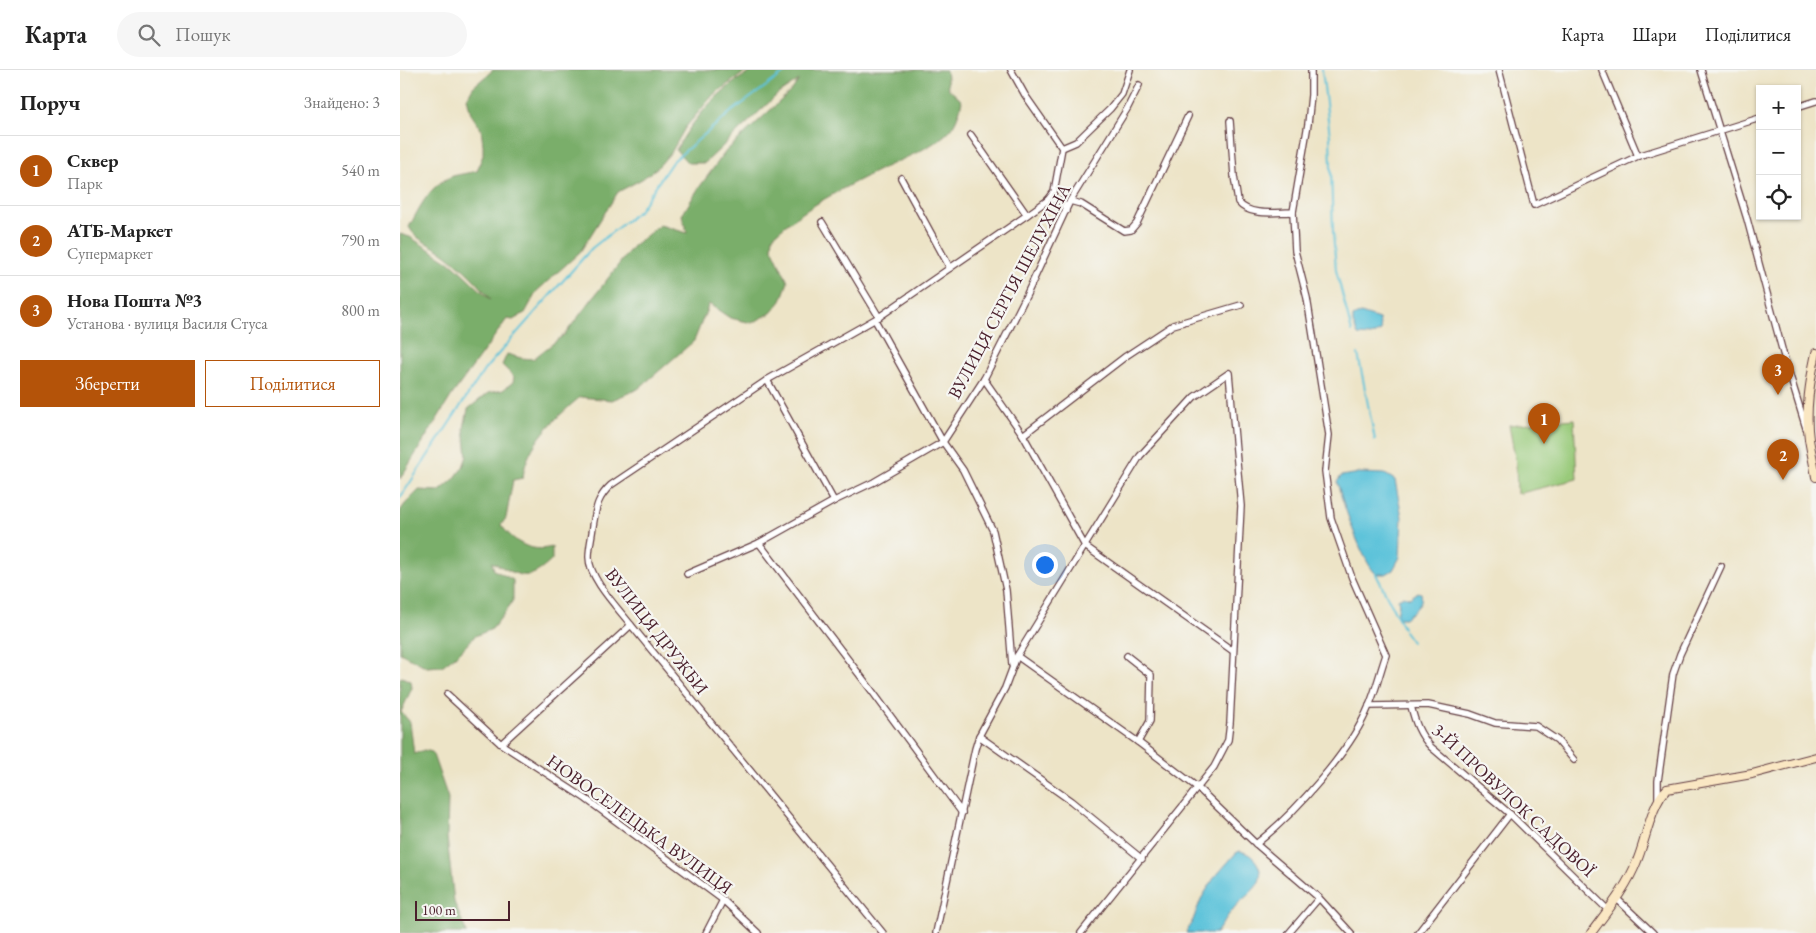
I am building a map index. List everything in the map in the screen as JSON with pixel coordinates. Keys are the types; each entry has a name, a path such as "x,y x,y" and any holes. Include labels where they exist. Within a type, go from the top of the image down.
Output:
{"main road":[{"path":"1816,353 1808,394 1808,437 1816,477"},
{"path":"1591,933 1616,898 1637,862 1660,796 1667,789 1752,774 1816,758"}],"street":[{"path":"1011,70 1025,95 1062,148 1056,188 1048,200"},
{"path":"1062,148 1076,142 1110,108 1122,94 1130,70"},
{"path":"1256,844 1283,820 1325,772 1360,724 1369,706 1386,655 1352,578 1331,518 1325,471 1329,435 1307,298 1295,251 1293,212 1308,124 1312,70"},
{"path":"1499,70 1534,205 1638,156 1756,119"},
{"path":"1602,70 1638,156"},
{"path":"1701,70 1748,219 1808,437"},
{"name":"ВУЛИЦЯ СЕРГІЯ ШЕЛУХІНА","path":"687,574 759,543 834,501 874,482 943,442 984,379 1027,294 1070,202 1127,110 1138,85"},
{"path":"1801,105 1816,101"},
{"path":"1070,202 1081,204 1124,231 1131,230 1137,223 1188,116"},
{"path":"1230,121 1238,202 1246,209 1253,211 1293,212"},
{"path":"971,135 1027,215"},
{"path":"900,178 950,268"},
{"path":"1048,200 1059,200 1064,205 1066,211"},
{"name":"ВУЛИЦЯ ДРУЖБИ","path":"883,933 596,580 590,570 589,557 597,506 602,493 611,485 767,380 877,318 1048,200"},
{"path":"822,222 877,318 943,442 963,470 993,531 1006,590 1012,668"},
{"path":"1022,435 1126,356 1173,325 1241,305"},
{"path":"936,933 979,736 1005,688 1017,656 1140,456 1194,397 1229,373 1241,506 1228,740 1214,767 1081,933"},
{"path":"984,379 1022,435 1085,546 1233,651"},
{"path":"767,380 834,501"},
{"path":"759,543 872,691 962,814"},
{"path":"1660,796 1658,781 1673,674 1680,654 1721,566"},
{"path":"500,744 631,625"},
{"path":"1017,656 1138,742 1198,788 1256,844 1319,898 1351,933"},
{"path":"1127,656 1151,675 1150,721 1138,742"},
{"name":"НОВОСЕЛЕЦЬКА ВУЛИЦЯ","path":"447,694 500,744 586,799 723,900 758,933"},
{"path":"1369,706 1428,705 1495,723 1536,726 1557,740 1574,760"},
{"name":"3-Й ПРОВУЛОК САДОВОЇ","path":"1411,706 1417,727 1423,738 1510,814 1608,910"},
{"path":"979,736 1071,801 1142,859"},
{"path":"1418,933 1510,814"},
{"path":"1289,933 1319,898"},
{"path":"1616,898 1653,933"},
{"path":"706,933 723,900"}],"green space":[{"path":"493,70 748,70 714,94 685,128 672,151 658,167 642,179 618,192 580,252 537,291 525,313 513,320 507,319 452,395 400,479 400,234 410,237 454,265 491,300 465,270 416,236 409,227 426,197 438,185 453,176 477,171 483,155 481,129 471,114 467,98 473,87"},
{"path":"755,70 946,70 948,88 962,101 954,123 949,131 938,140 922,150 824,199 798,216 773,236 772,248 788,282 781,301 771,313 752,323 730,318 709,304 694,341 638,389 612,400 580,397 561,414 536,443 525,466 523,478 513,480 506,518 501,525 523,545 537,548 552,547 552,560 543,568 529,575 517,574 492,562 494,570 513,580 513,600 492,629 475,636 459,653 442,666 427,667 400,653 400,511 419,490 440,491 454,479 463,467 467,456 464,428 468,409 488,393 503,390 513,382 514,377 502,365 507,354 533,359 565,334 633,246 660,225 687,233 682,215 698,189 726,151 792,90 799,80 778,94 705,163 688,163 676,150 683,138 700,115 720,94 731,84"},
{"path":"1574,419 1577,479 1517,494 1516,463 1509,425"},
{"path":"400,678 411,681 412,688 401,712 410,722 414,754 424,750 432,752 448,798 447,837 454,902 467,933 400,933"}],"water":[{"path":"1361,313 1379,319 1381,331 1371,336 1358,335 1353,323 1353,317"},
{"path":"1360,473 1385,474 1395,480 1402,517 1400,557 1393,570 1386,574 1376,574 1365,557 1337,482 1341,476"},
{"path":"1418,592 1421,593 1422,597 1419,604 1405,618 1399,618 1397,614 1398,599 1404,596 1410,598"},
{"path":"1240,851 1250,856 1258,865 1260,878 1258,884 1234,908 1216,933 1186,933 1201,899 1214,878"}],"waterway":[{"path":"400,498 485,369 592,248 639,211 672,162 731,112 788,70"},
{"path":"1322,70 1330,136 1336,270 1352,332"},
{"path":"1358,354 1375,440"},
{"path":"1376,574 1403,628"},
{"path":"1404,631 1412,642"}],"place":[{"name":"Нова Пошта №3","path":"1778,395"},
{"name":"Сквер","path":"1544,444"},
{"name":"АТБ-Маркет","path":"1783,480"}]}
